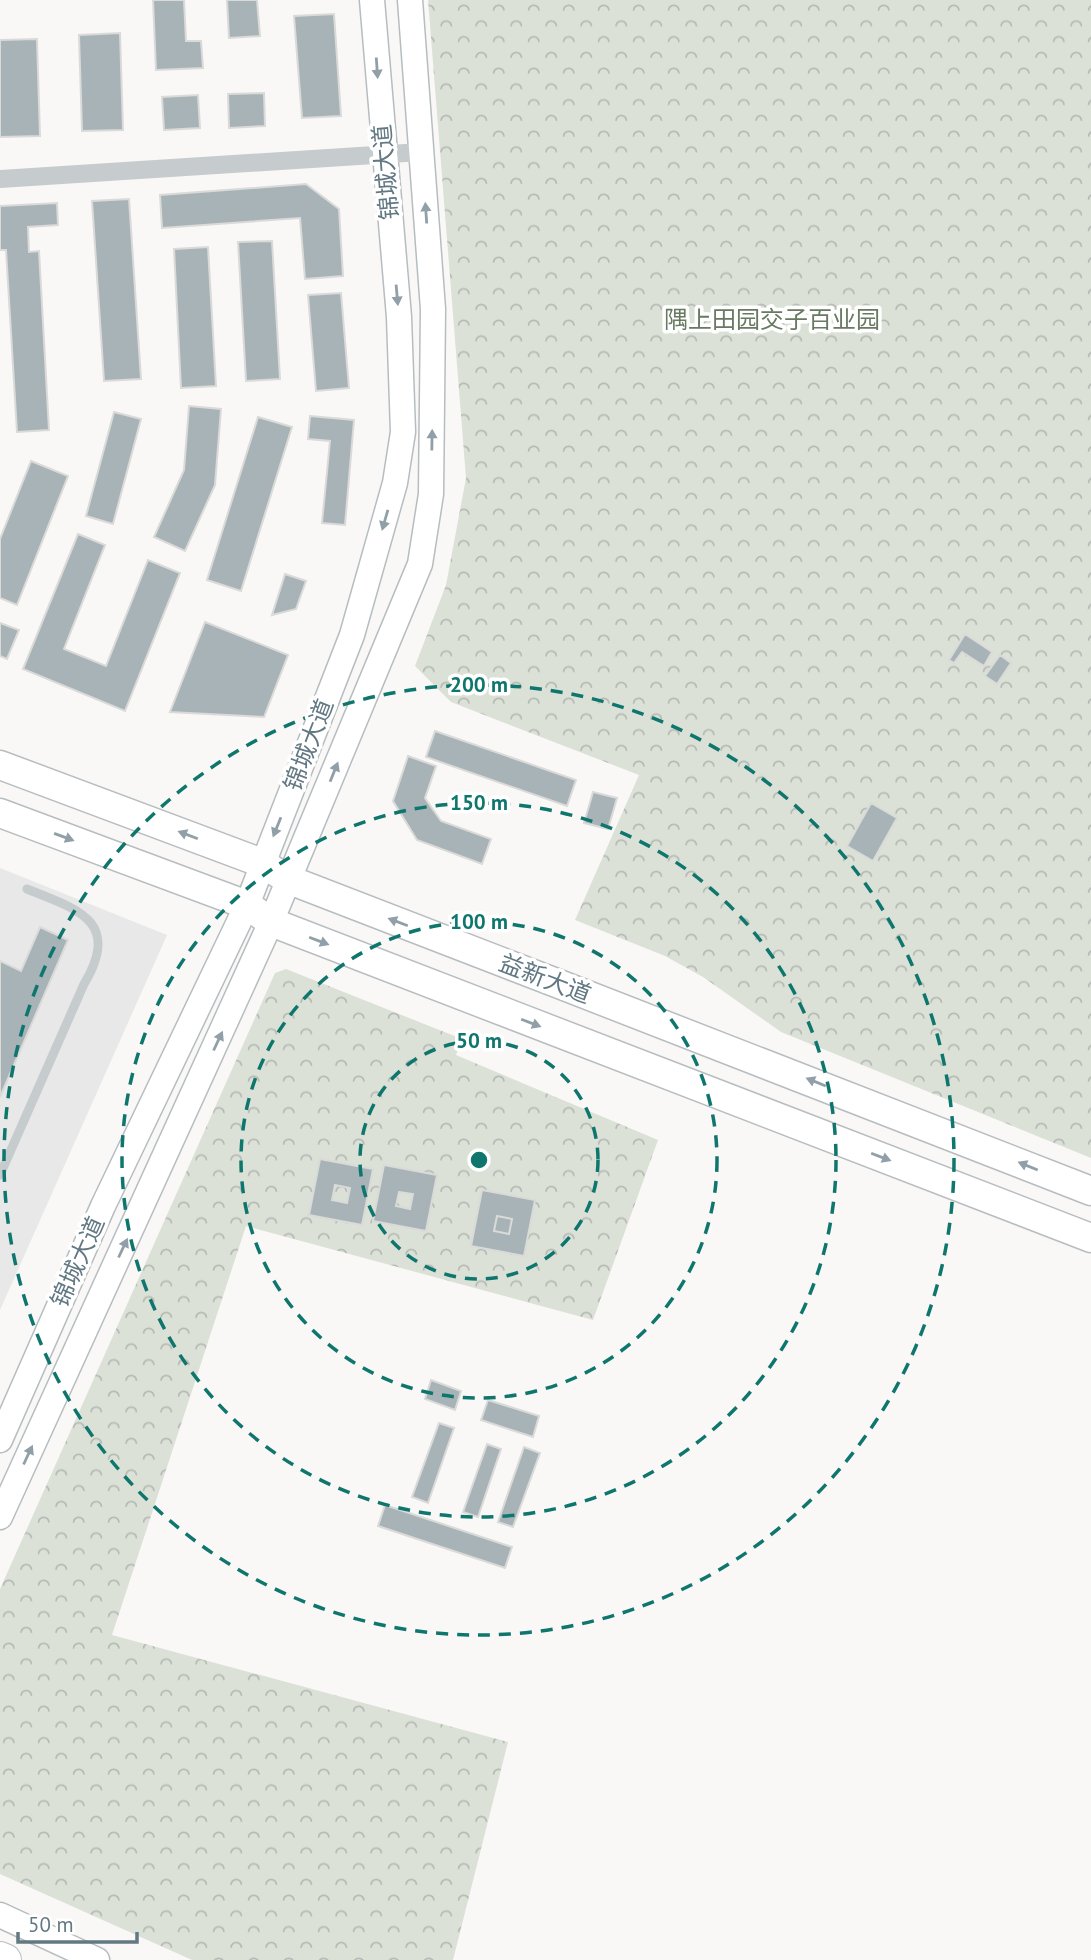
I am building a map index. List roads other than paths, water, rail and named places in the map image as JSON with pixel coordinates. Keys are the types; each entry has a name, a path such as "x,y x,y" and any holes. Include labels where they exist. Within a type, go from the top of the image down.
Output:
{"highway":[{"path":"0,1958 5,1960"}],"main road":[{"name":"锦城大道","path":"0,1440 103,1206 247,905 352,635 396,483 403,432 398,317 372,0"},
{"name":"锦城大道","path":"0,1517 271,922 420,564 431,494 433,309 410,0"},
{"name":"益新大道","path":"0,765 262,863 287,879 639,1015 716,1042 1091,1191"},
{"name":"益新大道","path":"0,813 247,905 271,922 1091,1238"},
{"path":"0,1915 97,1960"}],"street":[{"path":"0,179 384,157 421,152"}],"lane":[{"path":"0,1175 85,984 98,961 98,944 89,918 72,907 27,889"}],"park label":[{"name":"隅上田园交子百业园","path":"772,320"}]}
